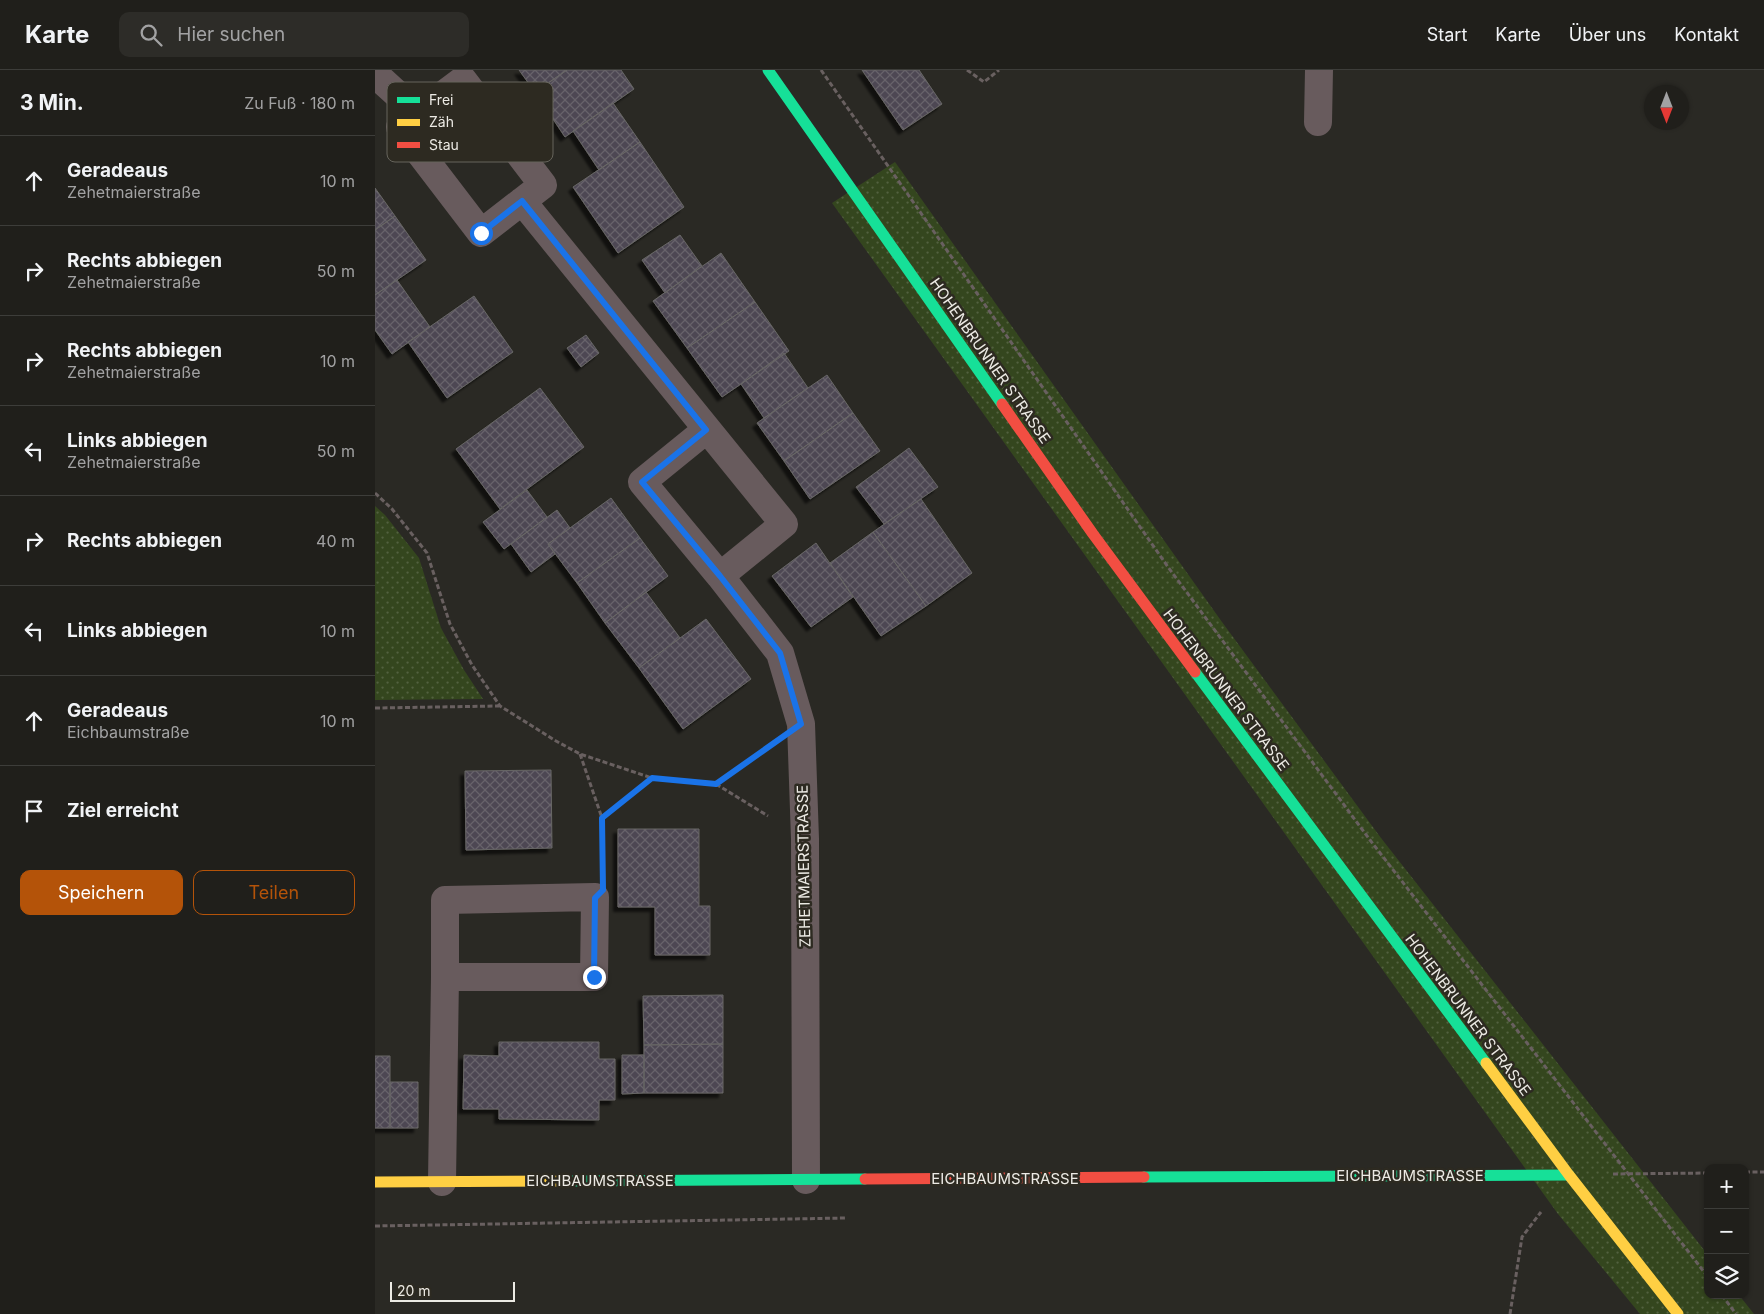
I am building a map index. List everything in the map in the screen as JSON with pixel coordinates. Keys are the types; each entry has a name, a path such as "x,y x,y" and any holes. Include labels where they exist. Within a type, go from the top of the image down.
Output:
{"street":[{"name":"HOHENBRUNNER STRASSE","path":"768,70 1093,534 1569,1175 1678,1314"},
{"path":"1318,122 1319,70"},
{"path":"375,74 387,85"},
{"path":"426,162 481,233 543,185 525,162"},
{"path":"522,201 783,524 720,576"},
{"name":"ZEHETMAIERSTRASSE","path":"706,430 642,482 720,576 780,653 801,724 805,839 806,1180"},
{"path":"442,1182 445,900 595,898 594,977 445,977"},
{"name":"EICHBAUMSTRASSE","path":"375,1182 1569,1175"}],"path":[{"path":"821,70 1168,567 1369,840 1704,1273"},
{"path":"967,70 983,82 999,70"},
{"path":"375,493 392,509 427,553 450,624 472,665 500,706 580,754 652,778 716,784 805,839"},
{"path":"375,708 500,706"},
{"path":"716,784 801,724"},
{"path":"580,754 602,818 603,890 595,898"},
{"path":"602,818 652,778"},
{"path":"1749,1172 1764,1172"},
{"path":"1627,1173 1704,1173"},
{"path":"1510,1314 1522,1237 1569,1175"},
{"path":"375,1226 853,1218"},
{"path":"1724,1299 1736,1314"}],"green space":[{"path":"895,162 1222,622 1381,838 1704,1250 1704,1299 1742,1299 1754,1314 1640,1314 1558,1214 832,203"},
{"path":"375,506 385,515 419,558 441,628 464,670 483,699 375,700"}],"building":[{"path":"519,70 567,70 550,82 528,82"},
{"path":"567,70 621,70 634,89 565,137 553,119 553,82 550,82"},
{"path":"862,70 919,70 942,104 903,130"},
{"path":"613,103 640,142 599,170 573,131"},
{"path":"640,142 684,207 618,253 573,187"},
{"path":"375,188 395,216 375,230"},
{"path":"395,216 426,260 375,295 375,230"},
{"path":"680,235 702,266 665,293 642,260"},
{"path":"721,253 755,302 687,348 653,301"},
{"path":"397,280 430,327 392,354 375,330 375,295"},
{"path":"474,296 513,352 447,398 408,342"},
{"path":"755,302 789,351 722,397 687,348"},
{"path":"586,335 599,353 581,367 567,348"},
{"path":"784,353 808,388 764,418 741,384"},
{"path":"827,375 853,413 784,461 757,423"},
{"path":"540,388 584,447 500,509 456,449"},
{"path":"853,413 880,451 810,499 784,461"},
{"path":"909,448 938,487 884,524 856,487"},
{"path":"527,490 547,517 504,549 483,522"},
{"path":"611,498 640,538 577,583 548,544"},
{"path":"921,499 972,573 926,606 873,532"},
{"path":"557,510 570,528 548,544 555,554 531,572 511,544"},
{"path":"873,532 926,606 881,636 830,563"},
{"path":"640,538 668,576 605,623 577,583"},
{"path":"816,543 853,597 811,627 772,576"},
{"path":"646,592 680,638 639,668 605,623"},
{"path":"706,619 751,679 683,729 639,668"},
{"path":"551,770 552,848 466,850 465,771"},
{"path":"618,829 699,829 699,906 710,906 710,955 655,955 655,907 618,907"},
{"path":"723,995 723,1044 644,1045 643,996"},
{"path":"499,1042 599,1042 599,1059 615,1059 615,1100 599,1100 599,1120 499,1119 499,1109 463,1109 464,1055 499,1056"},
{"path":"723,1044 723,1093 644,1093 644,1045"},
{"path":"622,1055 644,1055 644,1093 622,1094"},
{"path":"375,1056 390,1056 390,1128 375,1128"},
{"path":"390,1082 418,1082 418,1128 390,1128"}],"traffic: fast":[{"path":"768,70 1002,404"},
{"path":"1195,672 1486,1063"},
{"path":"1144,1177 1569,1175"},
{"path":"568,1181 865,1179"}],"traffic: slow":[{"path":"1486,1063 1569,1175 1678,1314"},
{"path":"375,1182 568,1181"}],"traffic: jam":[{"path":"1002,404 1093,534 1195,672"},
{"path":"865,1179 1144,1177"}],"route":[{"path":"481,233 522,201 706,430 642,482 720,576 780,653 801,724 716,784 652,778 602,818 603,890 595,898 594,977"}]}
